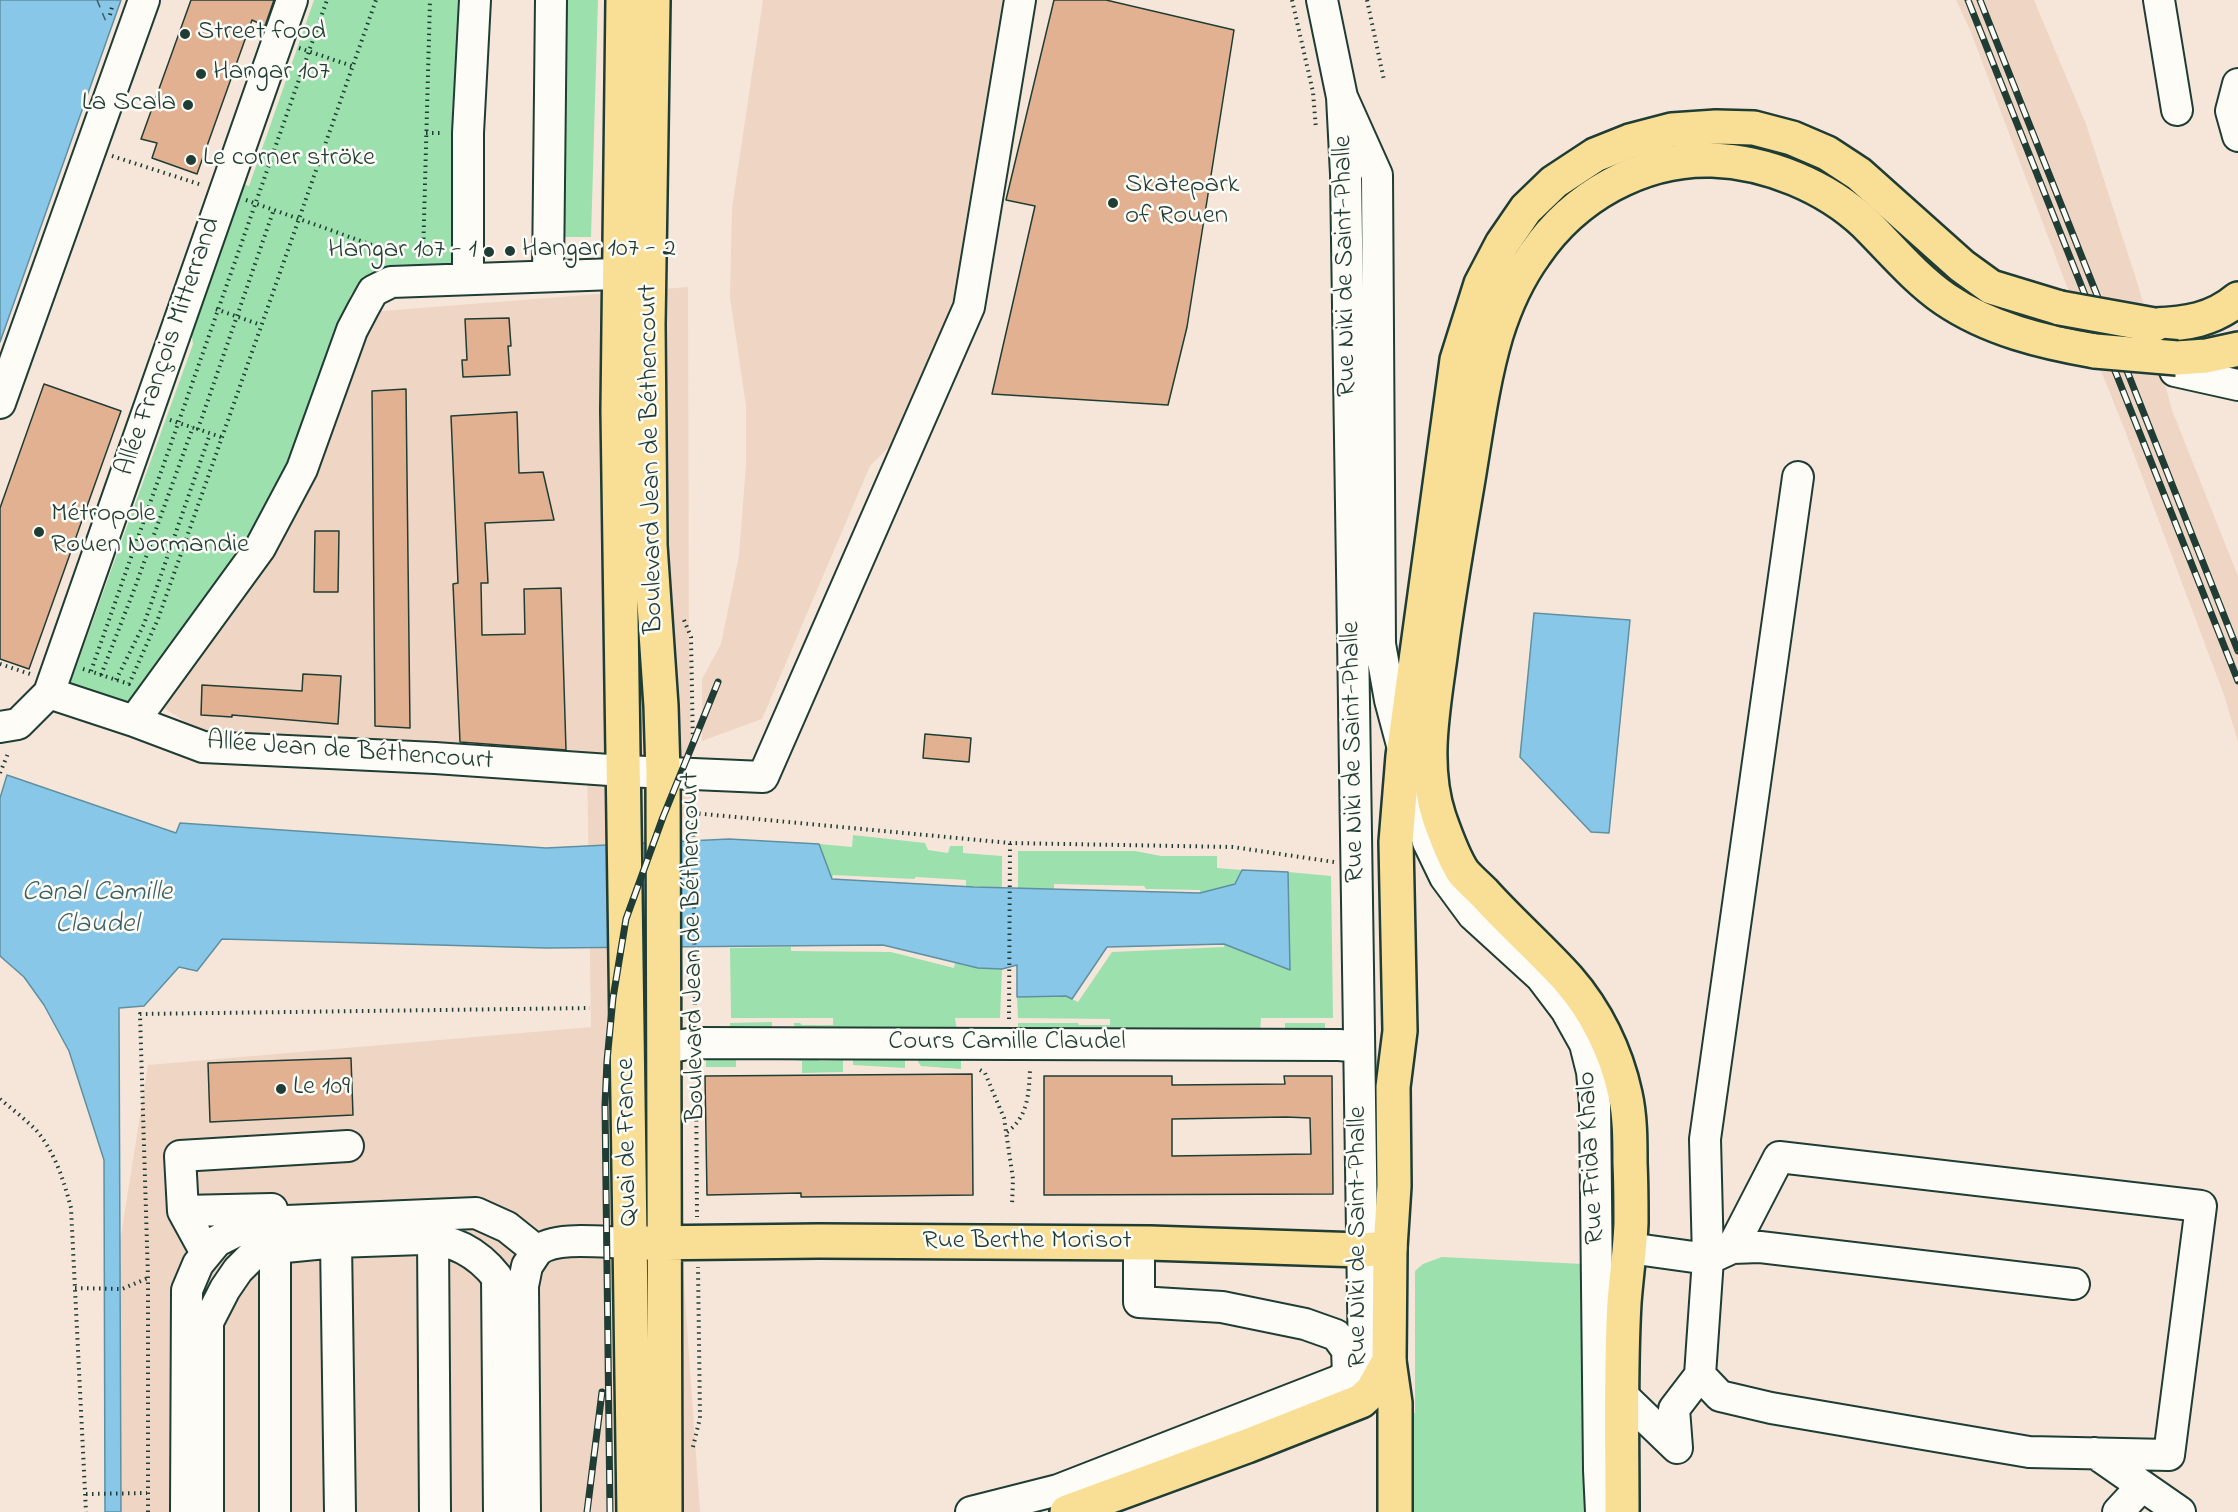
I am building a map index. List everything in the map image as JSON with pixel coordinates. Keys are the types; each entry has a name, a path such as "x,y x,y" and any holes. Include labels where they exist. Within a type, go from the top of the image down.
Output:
{"main road":[{"name":"Boulevard Jean de Béthencourt","path":"623,0 634,274 661,706 677,773"},
{"name":"Boulevard Jean de Béthencourt","path":"624,771 618,410 634,274 653,0"},
{"name":"Rue Niki de Saint-Phalle","path":"1395,1512 1395,1402 1375,1249 1394,1186 1393,1087 1400,1031 1396,842 1404,756 1443,454 1458,360 1481,284 1502,244 1526,209 1554,182 1595,156 1630,141 1662,133 1716,126 1754,128 1792,138 1827,153 1843,163 1876,189 1962,266 1991,287 2060,308 2154,325 2181,324 2207,318 2227,308 2238,299"},
{"name":"Rue Frida Khalo","path":"1622,1512 1624,1305 1629,1248 1630,1133 1626,1095 1614,1057 1594,1016 1569,980 1462,870 1441,822 1433,795 1430,759 1434,705 1452,572 1487,369 1507,302 1519,278 1537,250 1559,225 1589,199 1613,183 1646,169 1679,162 1710,160 1734,162 1800,181 1825,194 1861,219 1915,275 1945,299 1981,320 2021,334 2075,347 2176,364 2238,349"},
{"name":"Quai de France","path":"624,771 634,1512"},
{"name":"Quai de France","path":"665,1512 663,1048 677,773"},
{"name":"Rue Berthe Morisot","path":"631,1243 819,1241 1139,1243 1375,1249"},
{"path":"1067,1512 1247,1446 1361,1401 1372,1391 1389,1361"}],"street":[{"path":"0,403 91,149 103,83 144,0"},
{"name":"Allée François Mitterrand","path":"49,693 292,0"},
{"path":"468,278 468,133 475,0"},
{"path":"548,275 551,0"},
{"name":"Allée Jean de Béthencourt","path":"49,693 203,747 763,777 969,307 1020,0"},
{"name":"Rue Niki de Saint-Phalle","path":"1322,0 1342,97 1346,174 1351,447 1375,1249 1364,1364 1353,1404"},
{"path":"2159,0 2177,110"},
{"path":"2238,84 2231,111 2238,136"},
{"name":"Rue Niki de Saint-Phalle","path":"1342,97 1377,175 1380,644 1390,700 1404,756"},
{"path":"134,721 260,548 302,469 352,330 373,291 419,269 468,278 634,274"},
{"path":"2176,364 2238,385"},
{"path":"1622,1395 1677,1448 1674,1409 1700,1375 1720,1253 1705,1139 1798,477"},
{"path":"0,727 18,724 49,693"},
{"name":"Rue Frida Khalo","path":"1404,756 1428,843 1445,877 1473,915 1541,977 1566,1010 1585,1044 1592,1072 1595,1104 1601,1512"},
{"name":"Cours Camille Claudel","path":"663,1048 695,1043 1328,1044 1350,1046"},
{"path":"206,1253 183,1211 180,1156 348,1146"},
{"path":"1700,1375 1720,1396 1771,1408 2029,1452 2169,1455 2201,1206 1779,1157 1720,1253"},
{"path":"183,1211 474,1203 483,1204 492,1219"},
{"path":"186,1512 185,1304 192,1275 217,1241 226,1235 262,1222 476,1213 507,1227 537,1251"},
{"path":"433,1239 435,1512"},
{"path":"208,1512 208,1322 238,1270 254,1254 275,1248 336,1242 433,1239 462,1247 474,1253 497,1277 499,1512"},
{"path":"336,1242 340,1512"},
{"path":"525,1512 523,1286 527,1266 542,1246 556,1242 631,1243"},
{"path":"971,1512 1058,1490 1338,1381 1348,1374 1347,1350 1336,1335 1305,1324 1222,1307 1139,1302 1139,1243"},
{"path":"1629,1248 1720,1253 1760,1247 2074,1284"},
{"path":"275,1248 275,1512"},
{"path":"2095,1453 2180,1512"},
{"path":"2118,1512 2142,1486"}],"path":[{"path":"327,0 91,671 129,684 158,619 376,0"},
{"name":"Rue Niki de Saint-Phalle","path":"1292,0 1313,92 1317,140"},
{"path":"1367,0 1384,80"},
{"path":"277,40 352,66"},
{"path":"91,149 407,256"},
{"path":"221,438 198,429 274,210"},
{"path":"187,299 261,325"},
{"path":"101,675 193,427"},
{"path":"116,680 144,624 210,434"},
{"name":"Boulevard Jean de Béthencourt","path":"691,637 677,773 693,813 697,1221"},
{"path":"693,813 1010,843 1233,847 1338,863"},
{"path":"1009,1044 1010,843"},
{"path":"148,1512 146,1493 148,1278 141,1014 590,1008"},
{"path":"976,1068 985,1073 1004,1118 1013,1179 1012,1206"},
{"path":"1007,1132 1023,1117 1030,1075"},
{"path":"0,1099 36,1131 52,1154 63,1179 71,1208 86,1512"},
{"path":"698,1263 700,1418"},
{"path":"75,1288 122,1289 148,1278"},
{"path":"86,1494 146,1493"}],"shaded area":[{"path":"763,0 1012,0 965,285 899,437 870,466 762,719 702,741 702,679 721,644 739,556 746,464 746,406 730,297 732,208"},
{"path":"1956,0 2034,0 2086,124 2139,288 2172,410 2238,576 2238,742 2224,695 2124,428 2064,279 1970,30"},
{"path":"688,287 689,656 692,798 676,833 680,1227 700,1512 121,1512 119,1248 148,1065 591,1027 587,759 202,733 164,708 280,548 369,312"}],"green space":[{"path":"314,0 469,0 459,268 397,265 370,279 351,294 314,405 272,504 119,714 68,694 71,681 193,344 190,323 238,182 249,186"},
{"path":"555,0 598,0 591,237 552,237"},
{"path":"853,835 925,843 928,850 948,853 950,846 963,846 963,853 1002,856 1002,888 966,886 966,880 916,877 914,879 833,875 832,879 819,844 852,847"},
{"path":"1018,851 1135,851 1161,856 1217,856 1217,868 1242,870 1235,884 1200,893 1200,890 1146,889 1144,886 1054,884 1054,889 1018,888"},
{"path":"1288,872 1331,876 1333,1018 1261,1018 1260,1033 1017,1034 1018,1023 1110,1025 1110,1019 1018,1018 1017,997 1066,996 1078,1002 1112,952 1224,947 1224,944 1289,970"},
{"path":"791,947 791,951 891,952 954,968 955,963 978,968 1002,969 1000,1018 955,1018 958,1037 795,1037 794,1023 833,1025 833,1018 731,1018 730,948"},
{"path":"772,1022 772,1036 730,1037 730,1023"},
{"path":"1285,1023 1325,1023 1325,1037 1285,1037"},
{"path":"961,1050 961,1069 921,1066 918,1062 918,1056"},
{"path":"905,1051 905,1068 853,1065 853,1052"},
{"path":"819,1053 819,1061 839,1060 839,1053 843,1053 843,1072 802,1073 802,1061 794,1060 793,1054"},
{"path":"706,1054 772,1054 772,1060 736,1060 736,1067 706,1067"},
{"path":"1442,1257 1583,1264 1595,1512 1405,1512 1405,1414 1415,1413 1415,1271 1423,1264"}],"water":[{"path":"0,0 121,0 0,342"},
{"path":"1534,613 1630,620 1609,833 1591,832 1520,757"},
{"name":"Canal Camille Claudel","path":"7,775 176,833 180,823 546,848 729,839 819,844 832,879 974,887 1200,893 1235,884 1242,870 1288,872 1290,970 1224,944 1107,947 1072,999 1066,996 1017,997 1017,965 1002,969 978,968 883,945 546,948 222,939 197,971 179,967 144,1006 119,1008 121,1512 105,1512 104,1160 69,1051 44,1005 24,977 0,956 0,798"}],"building":[{"name":"Hangar 107","path":"191,0 274,0 265,26 252,20 197,174 152,158 157,143 141,139"},
{"name":"Skatepark of Rouen","path":"1054,0 1106,0 1234,30 1187,327 1168,405 992,394 1035,206 1006,200"},
{"path":"509,318 510,375 463,377 462,360 467,360 465,319"},
{"name":"Métropole Rouen Normandie","path":"44,384 121,411 29,669 0,659 0,508"},
{"path":"406,389 410,728 375,726 372,391"},
{"path":"517,412 519,473 543,472 554,520 485,523 488,583 481,583 482,635 525,634 524,589 561,588 566,750 460,742 453,584 458,583 451,416"},
{"path":"315,531 339,531 338,592 314,592"},
{"path":"303,674 341,676 338,724 232,715 232,717 201,715 202,685 302,691"},
{"path":"925,734 971,738 969,762 923,758"},
{"name":"Le 109","path":"351,1058 353,1115 210,1122 208,1063"},
{"path":"972,1074 973,1195 801,1197 801,1193 707,1195 705,1076"},
{"path":"1044,1076 1172,1076 1172,1085 1285,1084 1284,1076 1332,1076 1333,1194 1044,1195","holes":["1310,1118 1311,1154 1172,1156 1172,1119"]}],"ferry route":[{"path":"97,0 107,24"}],"railway":[{"path":"1968,0 2238,681"},
{"path":"1980,0 2238,651"},
{"path":"610,1512 605,1105 613,998 626,919 663,817 718,682"},
{"path":"587,1512 602,1392"}],"place":[{"name":"Street food","path":"185,34"},
{"name":"Hangar 107","path":"201,74"},
{"name":"La Scala","path":"188,105"},
{"name":"Le corner ströke","path":"191,160"},
{"name":"Skatepark of Rouen","path":"1113,203"},
{"name":"Hangar 107 - 2","path":"510,251"},
{"name":"Hangar 107 - 1","path":"489,252"},
{"name":"Métropole Rouen Normandie","path":"39,532"},
{"name":"Le 109","path":"281,1089"}]}
